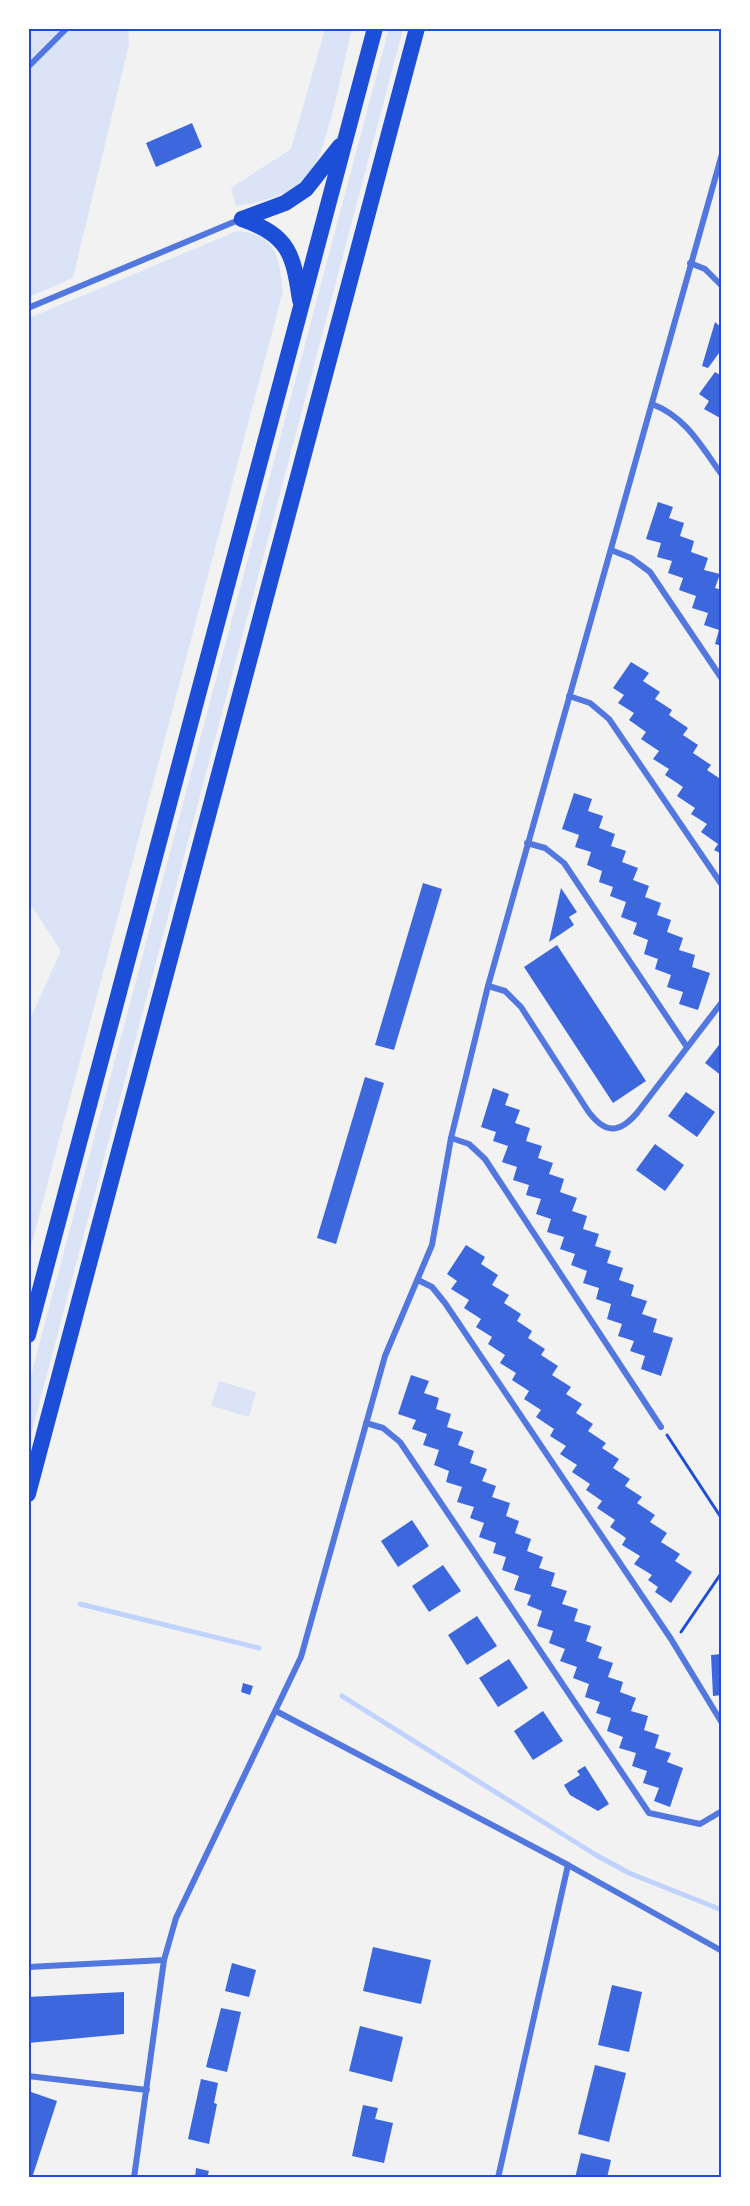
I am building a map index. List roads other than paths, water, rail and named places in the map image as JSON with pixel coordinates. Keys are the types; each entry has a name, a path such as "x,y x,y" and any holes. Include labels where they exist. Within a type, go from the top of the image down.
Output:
{"highway":[{"path":"28,1335 375,28"},
{"path":"28,1494 417,28"},
{"path":"242,219 285,203 306,189 345,141"},
{"path":"242,219 267,228 285,243 294,262 301,307"}],"street":[{"path":"28,67 67,28"},
{"path":"134,2178 164,1960 176,1917 301,1657 385,1356 432,1245 451,1138 488,986 722,154"},
{"path":"28,308 242,219"},
{"path":"690,263 705,269 722,286"},
{"path":"652,404 669,411 689,428 722,475"},
{"path":"611,550 631,558 650,572 722,679"},
{"path":"569,696 590,703 609,719 722,885"},
{"path":"527,843 545,848 564,863 687,1047"},
{"path":"488,986 505,991 521,1007 588,1111 597,1123 611,1129 626,1127 722,1002"},
{"path":"451,1138 469,1144 485,1159 661,1427"},
{"path":"418,1280 432,1287 445,1304 674,1644 722,1723"},
{"path":"366,1423 383,1428 400,1442 649,1813 700,1824 722,1810"},
{"path":"276,1711 568,1865 722,1951"},
{"path":"498,2178 568,1865"},
{"path":"28,1967 164,1960"},
{"path":"28,2076 147,2090"}],"waterway":[{"path":"80,1604 259,1648"},
{"path":"342,1696 596,1855 629,1873 722,1910"}]}
